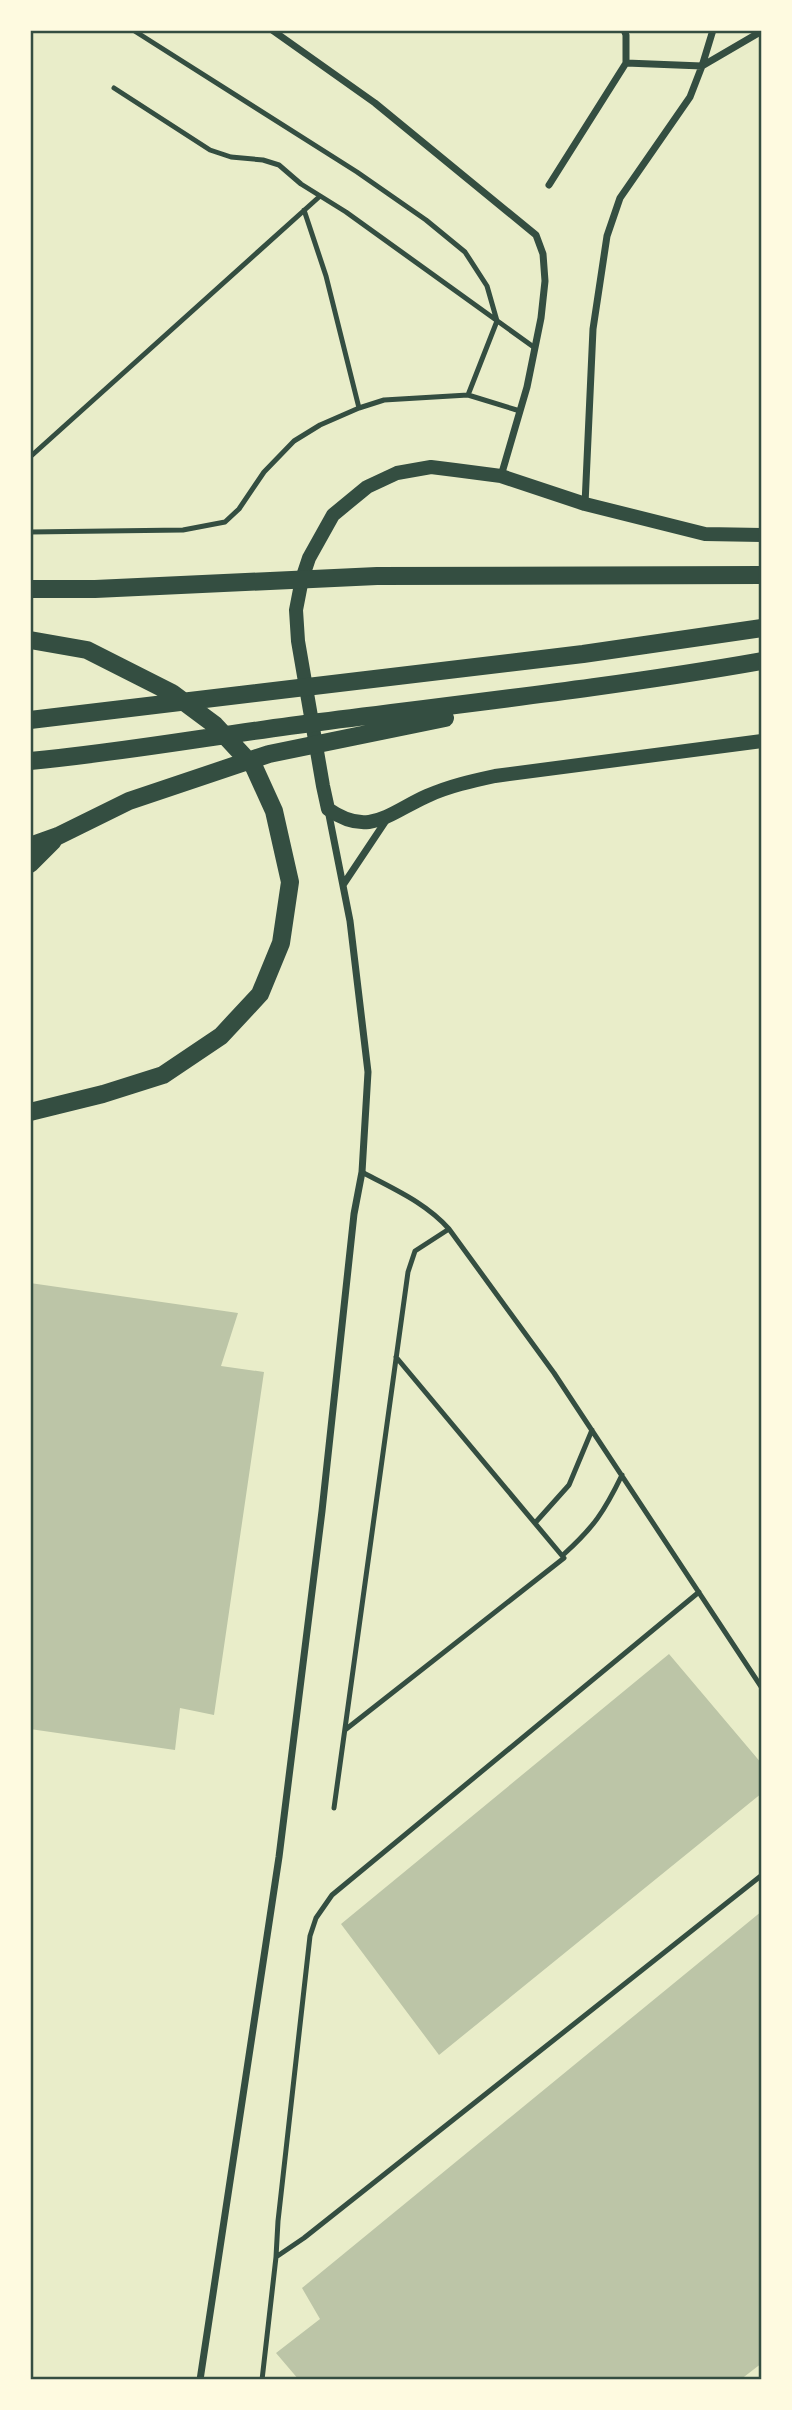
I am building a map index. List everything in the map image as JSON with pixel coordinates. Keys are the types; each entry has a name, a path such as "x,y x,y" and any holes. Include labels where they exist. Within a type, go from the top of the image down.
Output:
{"highway":[{"path":"30,589 95,589 377,576 762,575"},
{"path":"30,597 95,589"},
{"path":"30,720 583,654 762,628"},
{"path":"30,640 87,650 172,693 215,725 254,767 274,811 290,882 281,943 260,994 221,1036 163,1075 103,1094 30,1112"},
{"path":"30,761 109,753 277,727 667,678 762,661"},
{"path":"30,846 58,836 129,801 269,754 596,687"},
{"path":"30,864 58,836"}],"main road":[{"path":"762,535 705,534 585,503 500,475 431,467 397,473 367,487 333,515 309,558 296,610 298,641 328,809 343,820 354,822 389,818 425,797 456,785 495,776 762,741"}],"street":[{"path":"272,30 375,103 536,234 544,254 545,281 535,348 520,411 500,475"},
{"path":"549,185 626,63 624,30"},
{"path":"585,503 593,329 607,236 620,198 690,97 713,30"},
{"path":"626,63 702,66 762,32"},
{"path":"200,2380 279,1857 322,1511 354,1214 362,1172 368,1073 350,921 328,809"},
{"path":"343,885 389,818"}],"lane":[{"path":"133,30 357,172 426,220 466,252 486,286 497,321 468,395"},
{"path":"114,88 210,150 231,157 263,160 279,165 319,197 346,212 535,348"},
{"path":"30,457 319,197"},
{"path":"304,210 326,276 359,408"},
{"path":"30,532 183,530 225,522 239,509 264,472 294,441 320,425 384,400 468,395 520,411"},
{"path":"362,1172 424,1205 449,1229 554,1373 762,1688"},
{"path":"334,1808 410,1263 415,1251 449,1229"},
{"path":"396,1357 563,1555"},
{"path":"535,1523 569,1485 592,1430"},
{"path":"345,1731 562,1561 563,1555 589,1532 607,1506 622,1475"},
{"path":"262,2380 310,1936 324,1904 699,1592"},
{"path":"276,2257 304,2238 762,1875"}],"building":[{"path":"30,1283 238,1313 221,1366 264,1372 214,1715 180,1708 175,1750 30,1729"},
{"path":"669,1654 762,1764 762,1793 439,2055 341,1924"},
{"path":"762,1911 762,2363 740,2380 299,2380 276,2353 320,2319 302,2288"}]}
